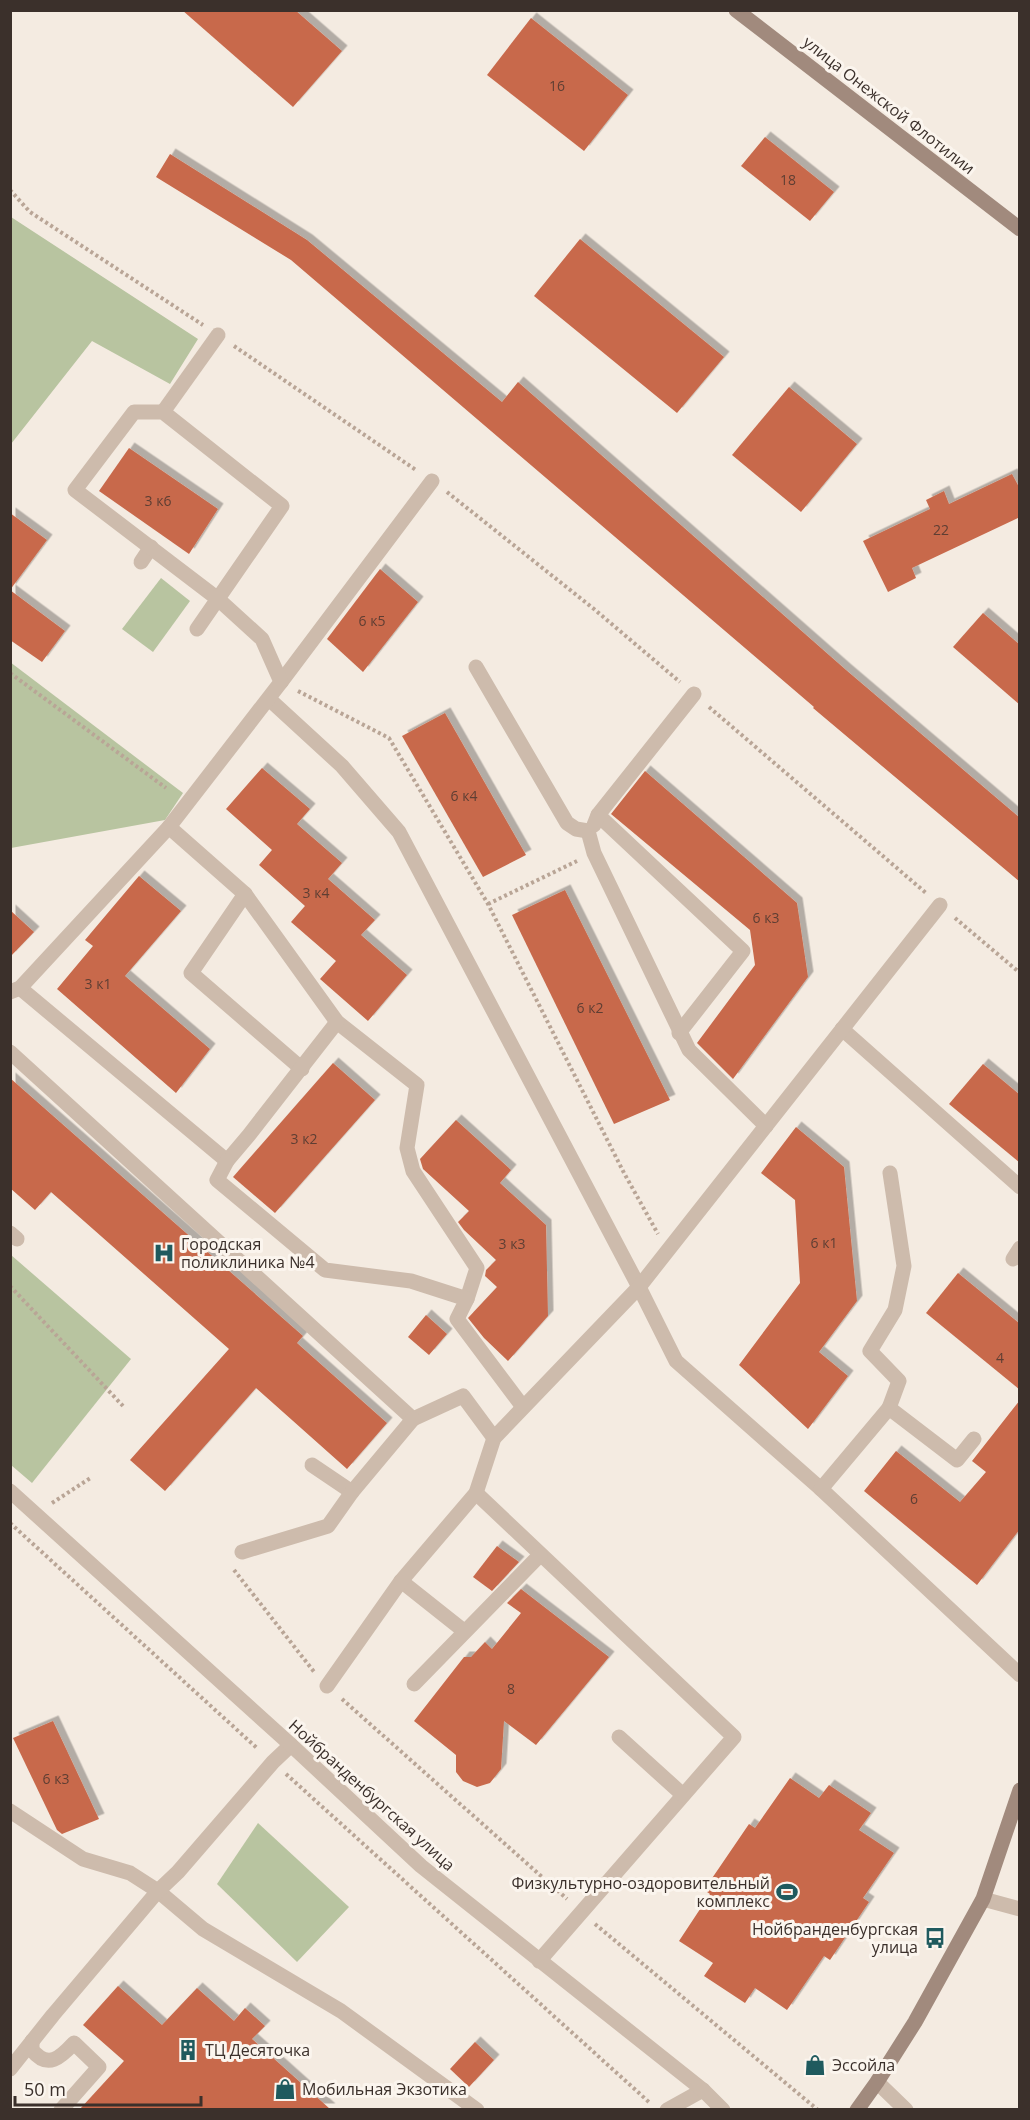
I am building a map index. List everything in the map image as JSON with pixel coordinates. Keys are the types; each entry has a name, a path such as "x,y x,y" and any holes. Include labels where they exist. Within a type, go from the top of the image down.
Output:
{"main road":[{"name":"улица Онежской Флотилии","path":"736,10 1020,229"},
{"path":"857,2109 877,2082 951,1961 983,1899 1020,1790"}],"street":[{"path":"163,412 218,334"},
{"path":"197,629 218,599 282,506 163,412 134,412 75,490 218,599 262,639 281,682"},
{"path":"227,1161 15,990 169,827 269,699 432,481"},
{"path":"141,562 152,547"},
{"path":"476,667 567,822 576,829 588,831"},
{"path":"588,831 594,825 598,815 694,694"},
{"path":"269,699 342,766 399,832 676,1361 821,1488 1020,1675"},
{"path":"598,815 743,951 680,1033"},
{"path":"169,827 245,894 337,1022 417,1085 407,1148 412,1171 477,1268 467,1299 457,1319 523,1407"},
{"path":"588,831 594,853 688,1050 766,1126"},
{"path":"245,894 191,973 302,1069"},
{"path":"327,1686 401,1581 476,1493 494,1438 639,1287 940,905"},
{"path":"337,1022 227,1161 217,1180 325,1270 411,1281 467,1299"},
{"path":"842,1029 1020,1187"},
{"path":"10,1052 413,1419"},
{"path":"821,1488 889,1408 899,1381 870,1351 894,1310 904,1266 890,1173"},
{"path":"242,1551 328,1526 352,1492 413,1419 464,1396 494,1438"},
{"path":"889,1408 957,1460 974,1439"},
{"path":"312,1465 352,1492"},
{"name":"Нойбранденбургская улица","path":"10,1491 421,1866 703,2090 723,2109"},
{"path":"476,1493 734,1737 539,1961"},
{"path":"414,1684 540,1555"},
{"path":"401,1581 464,1631"},
{"path":"619,1737 683,1795"},
{"path":"10,2068 158,1891 178,1872 273,1762 291,1745"},
{"path":"10,1811 83,1859 130,1873 158,1891 203,1929 341,2011 477,2109"},
{"path":"983,1899 1020,1909"},
{"path":"32,2041 32,2050 37,2056 48,2061 60,2058 74,2043 99,2067 61,2109"},
{"path":"877,2082 906,2109"},
{"path":"667,2109 703,2090"}],"path":[{"path":"10,190 30,212 218,334 432,481 594,609 1020,973"},
{"path":"10,673 166,788"},
{"path":"281,682 389,738 488,904 624,1173 667,1251"},
{"path":"488,904 594,853"},
{"path":"10,1286 123,1406"},
{"path":"10,1523 657,2109"},
{"path":"228,1563 327,1686 581,1912 818,2109"}],"green space":[{"path":"11,217 198,339 170,384 92,341 11,444"},
{"path":"161,578 190,601 153,652 122,629"},
{"path":"10,662 183,793 165,820 11,848"},
{"path":"11,1255 131,1359 32,1483 11,1465"},
{"path":"258,1823 349,1907 297,1962 217,1884"}],"building":[{"path":"182,10 295,10 342,51 293,107"},
{"path":"531,18 628,95 584,151 487,75"},
{"path":"765,137 834,192 810,221 741,166"},
{"path":"170,154 307,240 502,402 518,382 846,670 1020,818 1020,882 813,708 291,260 156,177"},
{"path":"580,239 724,357 677,413 534,296"},
{"path":"789,387 857,444 801,512 732,455"},
{"path":"129,448 218,509 189,554 99,491"},
{"path":"1012,474 1020,489 1020,517 912,568 916,578 888,592 863,541 930,509 926,500 944,491 949,504"},
{"path":"10,513 47,540 10,590"},
{"path":"380,569 418,602 363,672 327,639"},
{"path":"10,590 65,631 42,662 10,640"},
{"path":"983,613 1020,645 1020,705 953,647"},
{"path":"445,713 526,855 483,877 402,736"},
{"path":"262,768 310,809 297,824 342,863 328,879 375,920 361,935 407,975 368,1021 320,979 336,961 291,922 305,906 259,865 272,850 226,809"},
{"path":"645,771 797,903 808,977 733,1079 697,1043 755,965 750,930 611,814"},
{"path":"139,876 181,911 125,976 210,1049 176,1093 57,989 93,946 85,940"},
{"path":"565,890 670,1100 614,1124 512,915"},
{"path":"10,910 34,932 10,957"},
{"path":"333,1063 375,1100 275,1213 233,1177"},
{"path":"983,1064 1020,1095 1020,1163 949,1104"},
{"name":"Городская поликлиника №4","path":"10,1078 303,1336 297,1343 387,1423 347,1469 256,1388 165,1491 130,1460 229,1349 51,1192 35,1210 10,1188"},
{"path":"456,1120 511,1170 500,1183 546,1225 548,1316 508,1361 484,1338 468,1318 497,1287 485,1276 486,1270 496,1260 458,1222 469,1211 423,1169 420,1159"},
{"path":"796,1127 844,1167 857,1301 819,1352 848,1376 808,1429 739,1365 800,1283 795,1200 761,1173"},
{"path":"958,1273 1020,1324 1020,1390 926,1313"},
{"path":"426,1315 447,1334 429,1355 408,1337"},
{"path":"1020,1400 1020,1529 977,1585 864,1491 896,1451 960,1502 986,1472 972,1461"},
{"path":"497,1546 519,1562 492,1591 473,1577"},
{"path":"521,1589 609,1657 536,1745 504,1721 501,1769 490,1783 477,1787 463,1781 456,1772 456,1755 414,1721 464,1657 471,1657 485,1642 492,1649 521,1613 507,1603"},
{"path":"53,1721 99,1819 62,1834 57,1830 13,1738"},
{"name":"Физкультурно-оздоровительный комплекс","path":"790,1778 819,1798 829,1785 871,1813 859,1830 894,1853 863,1898 869,1902 830,1960 824,1956 787,2010 755,1988 745,2003 704,1976 713,1963 679,1941 710,1894 704,1890 749,1824 755,1828"},
{"name":"ТЦ Десяточка","path":"118,1986 162,2025 197,1988 234,2021 245,2008 265,2026 252,2039 330,2109 80,2109 124,2061 83,2025"},
{"path":"475,2042 494,2060 469,2087 450,2069"}],"place":[{"name":"Городская поликлиника №4","path":"164,1253"},
{"name":"Физкультурно-оздоровительный комплекс","path":"787,1892"},
{"name":"Нойбранденбургская улица","path":"935,1938"},
{"name":"ТЦ Десяточка","path":"188,2050"},
{"name":"Эссойла","path":"815,2065"},
{"name":"Мобильная Экзотика","path":"285,2089"}]}
